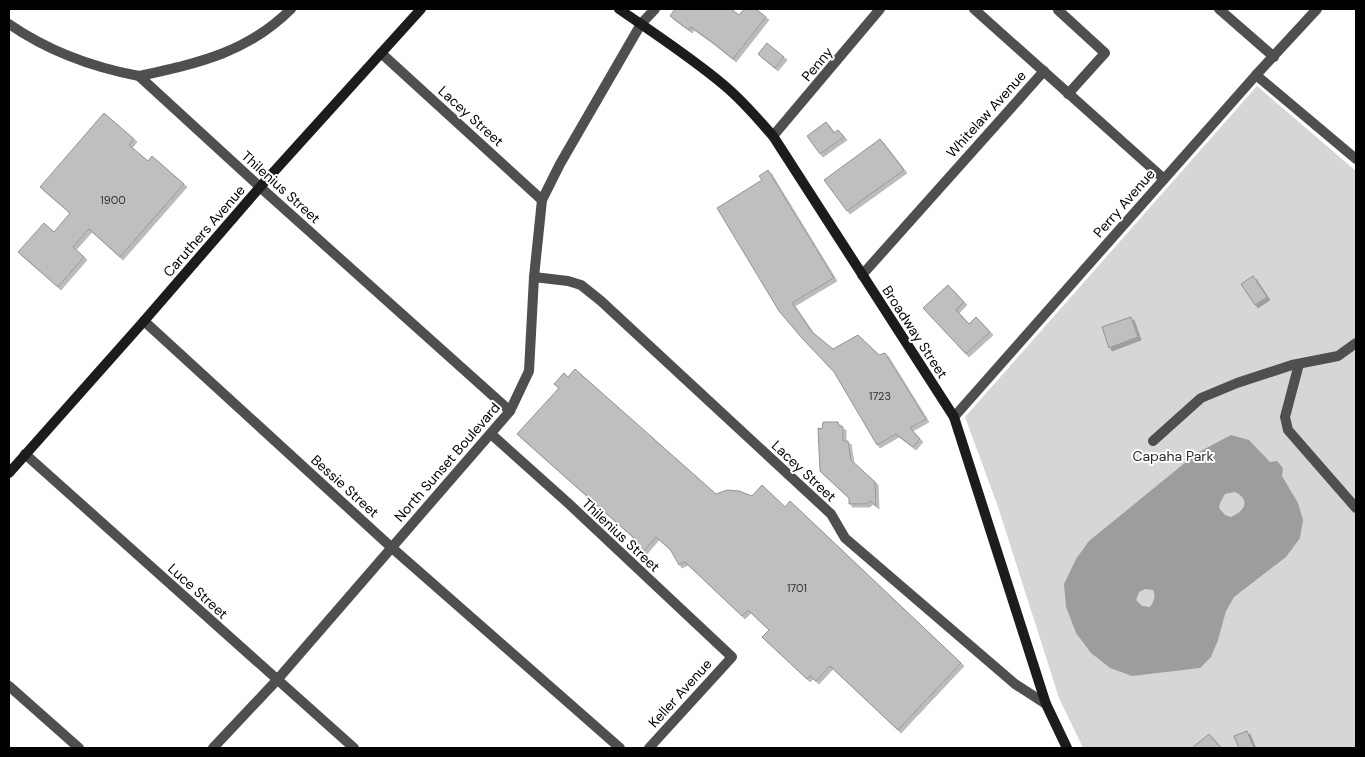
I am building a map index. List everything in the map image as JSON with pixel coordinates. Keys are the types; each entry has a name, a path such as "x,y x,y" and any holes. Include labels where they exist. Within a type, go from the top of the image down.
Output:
{"main road":[{"name":"Caruthers Avenue","path":"9,473 260,187 421,9"},
{"name":"Broadway Street","path":"619,9 726,86 774,136 954,417 1046,704 1067,748"}],"street":[{"path":"9,24 45,46 69,56 113,71 139,76 191,64 233,50 273,26 291,9"},
{"name":"North Sunset Boulevard","path":"213,748 277,680 510,411 529,371 534,277 542,200 560,164 641,24 655,9"},
{"name":"Penny","path":"774,136 880,9"},
{"path":"974,9 1044,71"},
{"path":"1219,9 1274,57"},
{"name":"Perry Avenue","path":"954,417 1256,75 1317,9"},
{"path":"1058,10 1105,53 1068,94"},
{"name":"Lacey Street","path":"380,54 542,200"},
{"name":"Whitelaw Avenue","path":"862,275 1044,71 1164,179"},
{"path":"1256,75 1356,159"},
{"name":"Thilenius Street","path":"139,76 510,411"},
{"name":"Lacey Street","path":"534,277 568,281 581,285 602,301 831,514 845,538 1015,684 1046,704"},
{"name":"Bessie Street","path":"144,321 392,547 620,748"},
{"path":"1153,441 1201,398 1237,383 1299,364 1338,356 1356,343"},
{"path":"1299,364 1285,417 1288,430 1356,508"},
{"name":"Thilenius Street","path":"491,434 568,503 732,657"},
{"name":"Luce Street","path":"25,454 354,748"},
{"name":"Keller Avenue","path":"649,748 732,657"},
{"path":"9,686 79,748"}],"green space":[{"name":"Capaha Park","path":"1257,86 1356,171 1356,748 1083,748 1059,698 998,507 965,417"}],"shaded area":[{"path":"1231,435 1249,440 1270,462 1277,461 1283,468 1282,476 1298,503 1303,520 1300,538 1286,557 1234,597 1226,611 1211,657 1200,668 1132,676 1110,668 1091,653 1076,633 1066,607 1064,584 1076,559 1089,541 1197,453","holes":["1235,492 1243,498 1244,505 1240,512 1231,517 1225,515 1219,508 1225,494","1145,589 1153,590 1154,592 1153,603 1150,607 1142,606 1136,600 1139,592"]}],"building":[{"path":"675,9 731,9 739,15 744,9 756,9 766,17 733,59 691,27 689,30 670,16"},
{"path":"767,43 784,57 775,68 758,54"},
{"path":"104,113 134,139 129,145 148,161 152,156 184,184 120,257 89,229 73,247 84,257 58,287 18,252 44,223 54,232 70,213 40,187"},
{"path":"826,122 834,133 838,130 844,137 820,154 807,136"},
{"path":"880,139 904,170 847,211 824,180"},
{"path":"768,170 834,278 792,303 812,332 833,349 858,335 879,355 885,353 926,419 910,428 920,439 913,447 896,434 877,445 834,372 779,311 717,208 762,180 759,176"},
{"path":"1253,276 1267,297 1255,305 1241,284"},
{"path":"948,285 964,302 956,310 969,324 976,317 990,332 966,354 923,308"},
{"path":"1131,317 1138,337 1109,348 1102,327"},
{"path":"575,369 716,494 727,490 739,491 752,496 762,485 785,507 790,501 961,663 898,730 830,666 816,681 810,676 807,679 762,637 769,630 748,610 742,616 685,562 679,565 670,549 656,537 643,552 631,542 634,538 517,434 559,388 554,384 564,373 568,377"},
{"path":"823,422 838,422 839,426 843,427 843,441 848,441 851,460 875,482 876,506 870,501 867,504 849,504 849,498 820,471 818,428 822,429"},
{"path":"1247,731 1254,748 1239,748 1234,736"},
{"path":"1209,734 1221,748 1192,748"}]}
